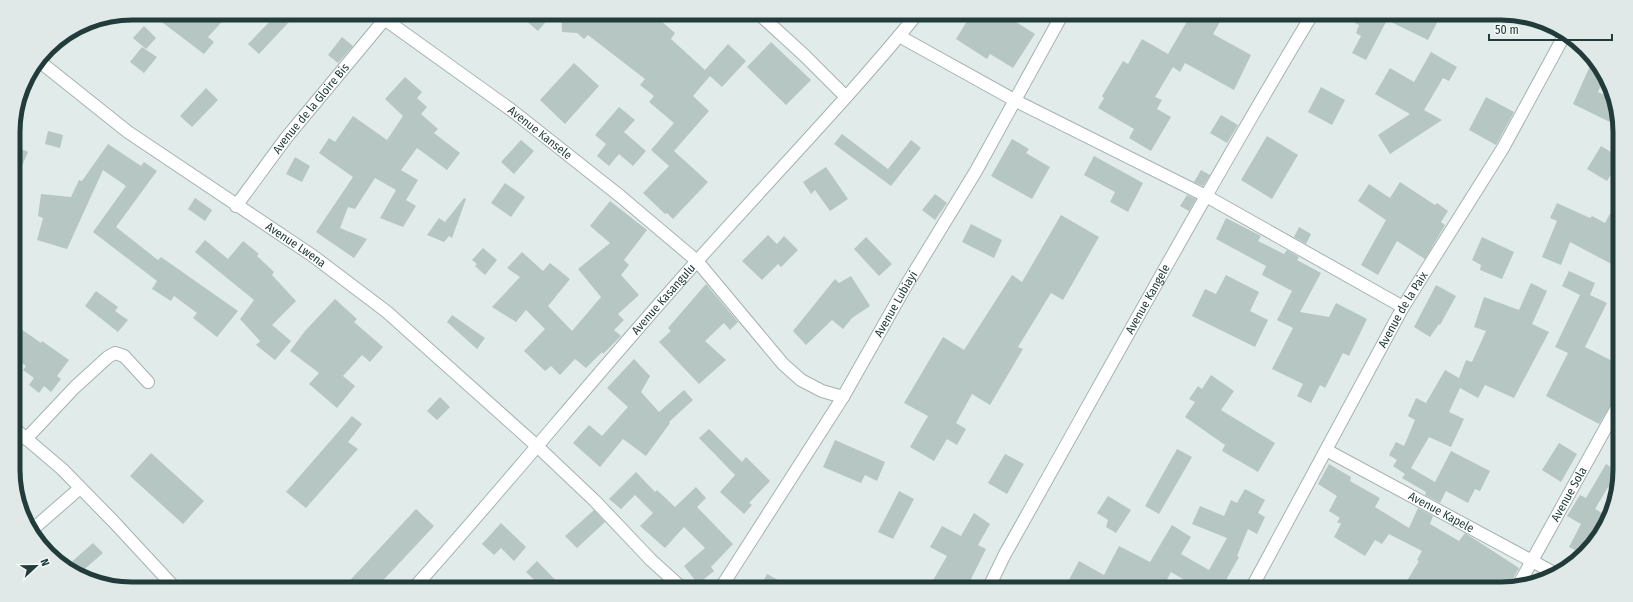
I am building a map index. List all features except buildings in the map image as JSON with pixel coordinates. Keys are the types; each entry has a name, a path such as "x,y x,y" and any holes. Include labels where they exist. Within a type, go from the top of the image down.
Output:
{"street":[{"name":"Avenue de la Gloire Bis","path":"236,206 286,138 379,20"},
{"name":"Avenue Kansele","path":"390,20 516,114 620,196 697,261 783,364 801,380 822,391 844,397"},
{"path":"766,20 846,96"},
{"name":"Avenue Kasangulu","path":"419,582 473,523 697,261 846,96 912,20"},
{"name":"Avenue Lubiayi","path":"725,582 844,397 907,284 976,171 1016,101 1059,20"},
{"name":"Avenue Kangele","path":"991,582 1005,554 1206,196 1309,20"},
{"path":"899,36 1016,101 1206,196 1403,307"},
{"name":"Avenue de la Paix","path":"1255,582 1403,307 1503,148 1563,39"},
{"name":"Avenue Lwena","path":"43,64 128,132 236,206 313,256 387,312 538,447 594,501 651,560 675,582"},
{"path":"26,439 75,387 108,357 115,353 124,356 148,382"},
{"name":"Avenue Sola","path":"1521,580 1613,415"},
{"path":"20,434 62,469 169,582"},
{"name":"Avenue Kapele","path":"1326,450 1549,570"},
{"path":"36,526 80,488"}]}
